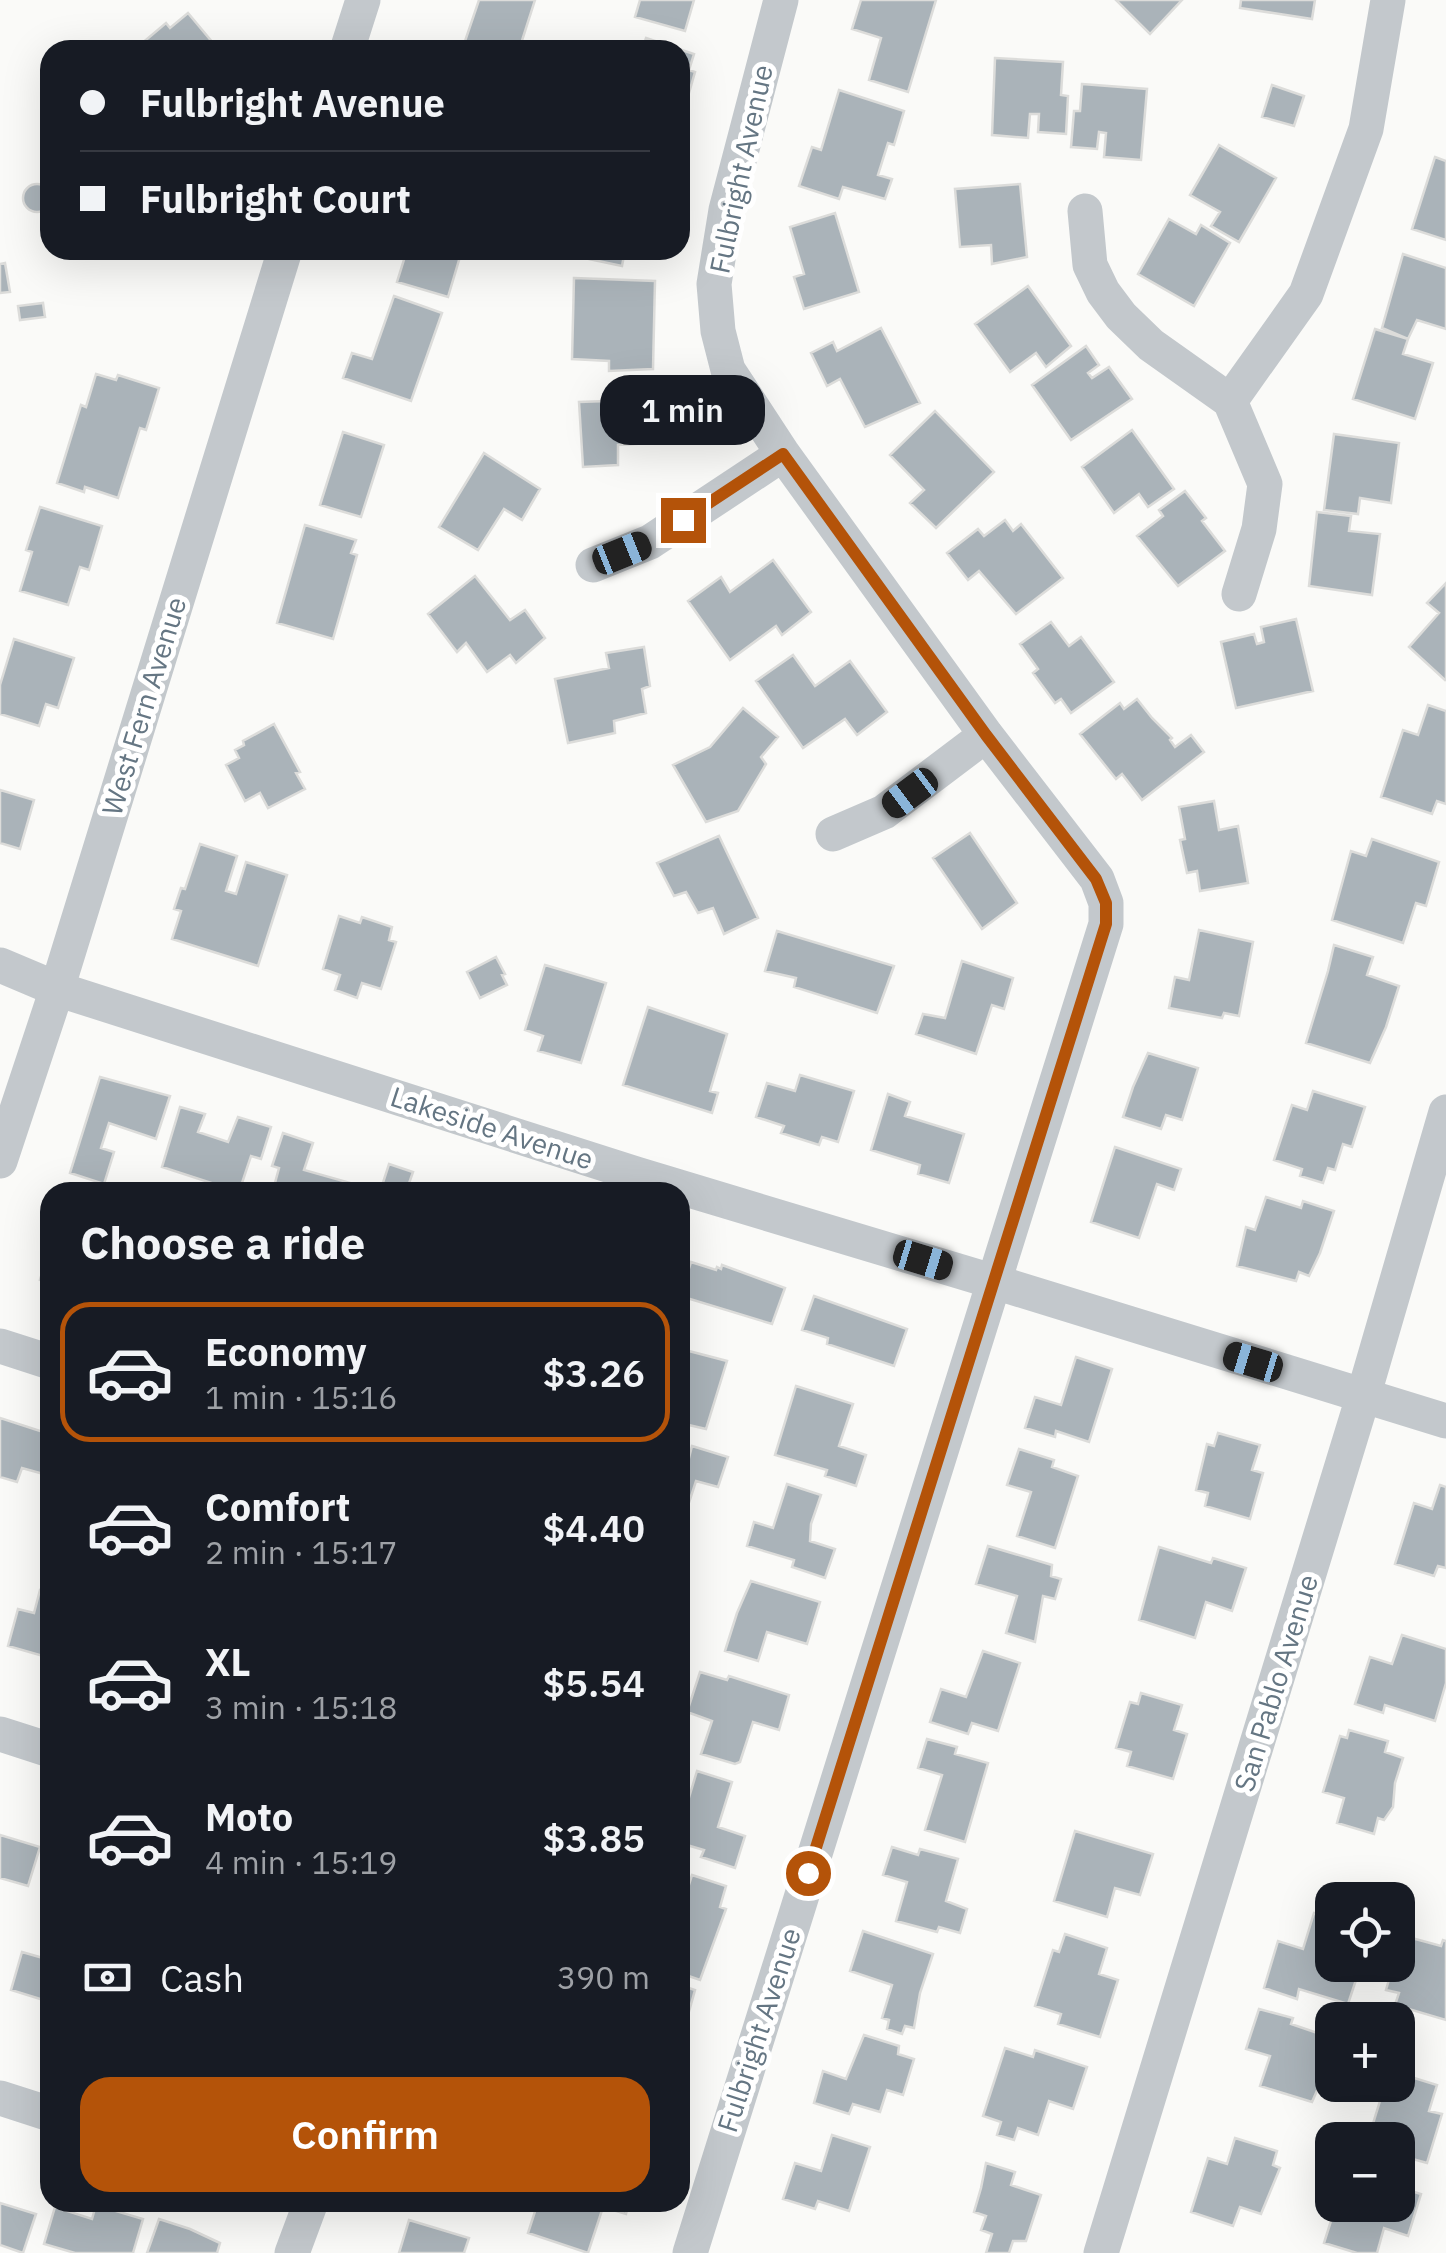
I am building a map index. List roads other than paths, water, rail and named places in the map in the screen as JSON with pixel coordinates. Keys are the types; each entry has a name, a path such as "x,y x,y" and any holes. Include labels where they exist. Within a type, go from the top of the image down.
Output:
{"street":[{"path":"350,40 363,0"},
{"name":"Fulbright Avenue","path":"690,2253 1106,924 1106,903 1096,879 986,735 783,454 728,370 718,331 714,284 726,210 782,0"},
{"path":"1230,401 1306,294 1366,129 1388,0"},
{"path":"1085,211 1090,266 1103,292 1151,345 1230,401 1264,484 1259,529 1238,594"},
{"name":"West Fern Avenue","path":"0,1162 282,260"},
{"path":"594,565 650,542 783,454"},
{"path":"833,834 884,812 986,735"},
{"name":"Lakeside Avenue","path":"0,965 56,990 630,1182"},
{"name":"San Pablo Avenue","path":"1101,2253 1364,1397 1446,1112"},
{"name":"Lakeside Avenue","path":"690,1199 995,1282 1446,1421"},
{"path":"0,1346 40,1359"},
{"path":"0,1734 40,1747"},
{"path":"0,2098 40,2111"},
{"path":"292,2253 307,2212"}]}
